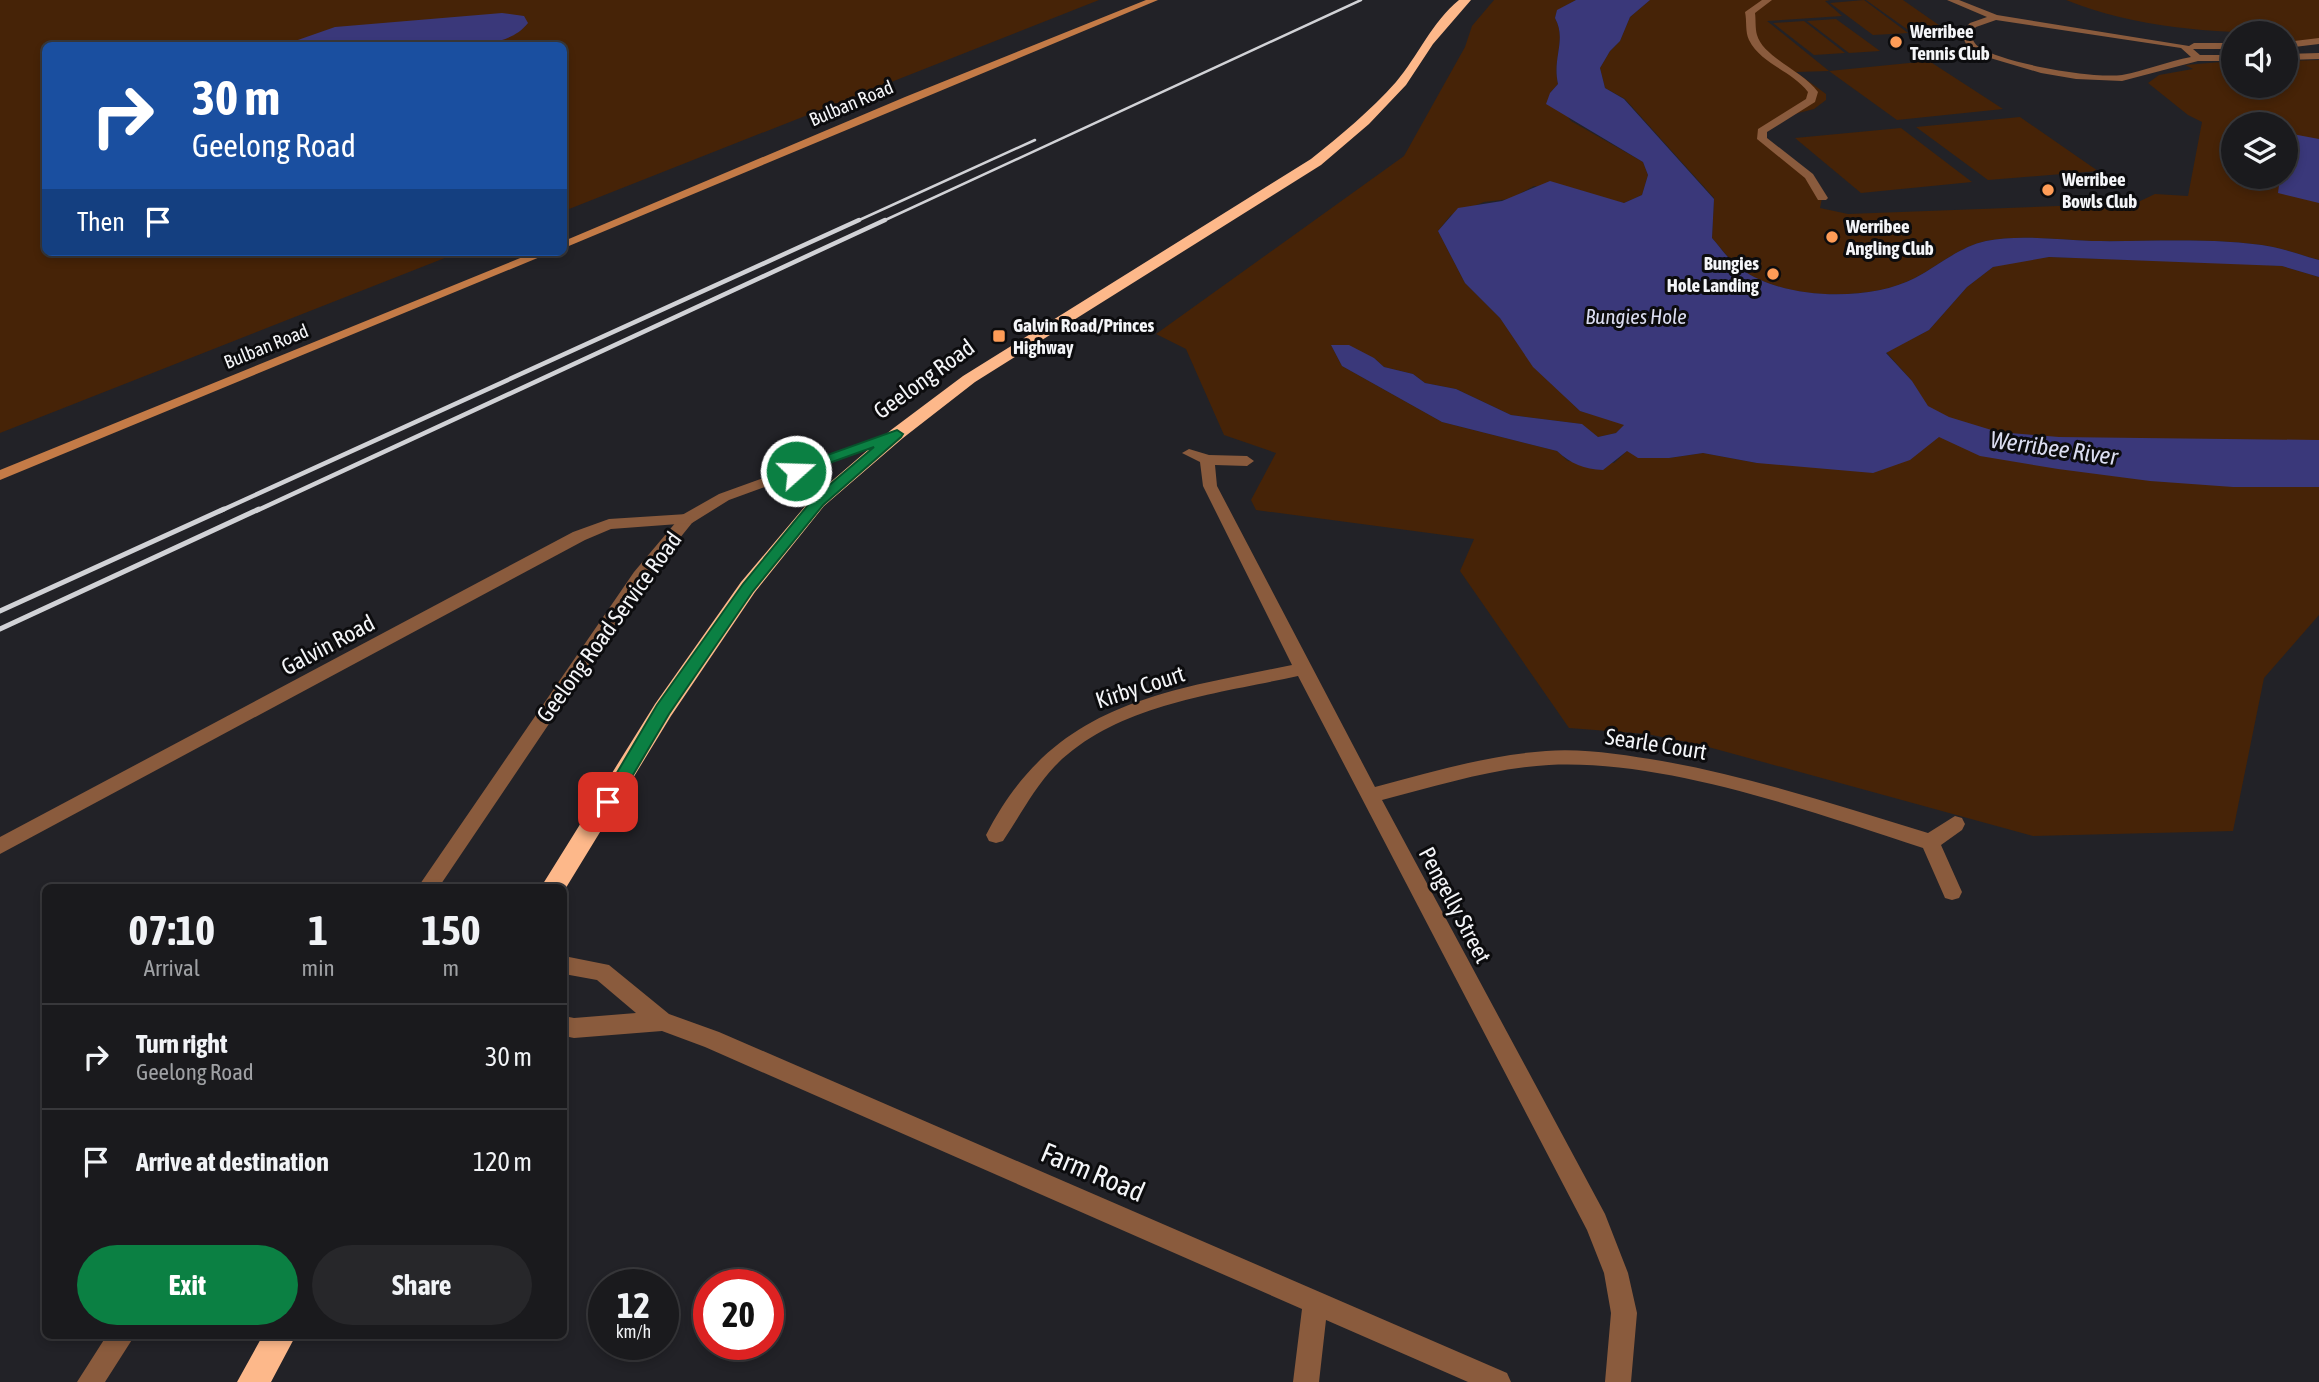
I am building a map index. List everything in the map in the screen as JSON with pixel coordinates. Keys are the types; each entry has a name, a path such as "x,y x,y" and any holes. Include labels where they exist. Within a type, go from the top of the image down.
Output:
{"highway":[{"name":"Geelong Road","path":"555,884 663,710 748,587 818,502 897,434 969,379 1316,162 1365,121 1402,82 1428,41 1466,0"},
{"path":"253,1382 279,1339"}],"street":[{"name":"Bulban Road","path":"567,244 1154,0"},
{"path":"1768,0 1751,12 1752,36 1769,56 1802,78 1813,92 1811,100 1768,125 1762,131 1762,139 1809,176 1822,198"},
{"path":"1951,0 1995,17 2184,46 2221,46"},
{"path":"1995,17 1973,25 1965,33 1972,47 1983,54 2041,70 2076,76 2122,78 2198,58 2221,58"},
{"path":"2298,44 2319,41"},
{"path":"2184,46 2198,58"},
{"path":"2298,57 2319,57"},
{"name":"Bulban Road","path":"0,475 536,256"},
{"name":"Geelong Road Service Road","path":"430,884 640,576 688,519 724,497 897,434"},
{"name":"Pengelly Street","path":"1247,461 1198,456 1210,486 1303,669 1596,1223 1616,1273 1624,1313 1618,1382"},
{"name":"Galvin Road","path":"0,846 579,536 608,524 688,519"},
{"name":"Kirby Court","path":"996,835 1033,780 1056,753 1095,727 1128,712 1303,669"},
{"name":"Searle Court","path":"1370,796 1489,765 1546,758 1595,758 1704,775 1930,842"},
{"path":"1952,892 1930,842 1955,824"},
{"name":"Farm Road","path":"567,966 602,972 662,1021 711,1039 1498,1382"},
{"name":"Farm Road","path":"567,1027 662,1021"},
{"path":"1306,1382 1315,1301"},
{"path":"90,1382 119,1339"}],"shaded area":[{"path":"0,0 1099,0 567,210 567,42 42,42 42,256 450,256 0,433"},
{"path":"1494,0 1576,0 1557,11 1555,18 1560,34 1558,84 1550,93 1571,121 1643,162 1648,175 1642,195 1624,203 1534,186 1510,199 1484,202 1451,215 1438,231 1465,283 1500,318 1534,367 1580,411 1625,424 1616,433 1598,437 1581,424 1511,415 1456,389 1425,383 1413,374 1384,367 1374,358 1331,345 1342,366 1442,422 1557,451 1568,461 1614,463 1627,451 1669,458 1703,453 1757,463 1912,381 1886,352 1929,330 1967,287 1993,267 2049,257 2282,266 2319,277 2319,615 2264,678 2233,831 2033,836 1701,745 1647,734 1569,728 1460,571 1474,539 1256,510 1251,500 1276,453 1224,435 1186,349 1156,334 1404,156 1465,47 1472,26"},
{"path":"1650,0 1831,0 1825,1 1842,16 1767,21 1829,71 1796,72 1826,94 1826,100 1814,109 1783,117 1762,131 1770,148 1809,176 1822,198 1820,208 1848,214 2136,203 2155,194 2188,196 2202,122 2188,115 2148,83 2159,75 2193,69 2185,65 2221,62 2221,98 2298,98 2298,61 2319,60 2319,260 2273,247 2230,242 2012,238 1976,244 1915,278 1874,291 1826,294 1779,287 1741,269 1712,238 1714,198 1625,99 1605,88 1600,68 1620,41 1630,17"},
{"path":"1864,0 1908,33 1873,35 1830,3"},
{"path":"1866,0 1903,0 1946,30 1911,32"},
{"path":"2066,0 2319,0 2319,39 2298,42 2298,21 2221,21 2221,31 2147,23"},
{"path":"1836,19 1880,51 1849,53 1807,21"},
{"path":"1804,21 1845,53 1814,55 1773,23"},
{"path":"1929,61 2003,109 1897,120 1829,71"},
{"path":"2020,117 2098,171 1988,180 1916,127"},
{"path":"1901,128 1972,182 1861,193 1795,138"}],"water":[{"name":"Bungies Hole","path":"1576,0 1650,0 1630,17 1620,41 1600,68 1605,88 1624,99 1714,199 1712,238 1729,259 1759,279 1780,287 1827,294 1874,291 1915,278 1976,244 2012,238 2230,242 2273,247 2319,260 2319,277 2282,266 2049,257 1993,267 1967,287 1929,330 1886,353 1912,381 1928,406 1949,417 1998,432 2059,437 2319,440 2319,487 2233,487 2150,481 2058,469 1980,456 1939,437 1910,460 1873,473 1757,463 1703,453 1669,458 1638,458 1627,451 1603,470 1584,467 1557,451 1442,422 1342,366 1331,345 1349,345 1374,358 1384,367 1413,374 1425,383 1456,389 1511,415 1582,424 1598,437 1616,433 1624,425 1580,411 1533,367 1500,318 1465,283 1438,231 1458,208 1502,201 1550,181 1624,203 1642,195 1648,175 1643,162 1546,104 1550,93 1558,84 1560,34 1555,18 1557,10"},
{"path":"502,13 524,16 528,23 516,34 494,42 295,42 335,27"},
{"path":"2298,135 2319,139 2319,203 2278,193 2278,189 2298,189"}],"railway":[{"path":"881,222 1361,0"},
{"path":"855,222 1035,140"},
{"path":"220,511 859,220"},
{"path":"256,511 885,220"},
{"path":"0,611 224,509"},
{"path":"0,629 259,509"}],"place":[{"name":"Werribee Tennis Club","path":"1896,42"},
{"name":"Werribee Bowls Club","path":"2048,190"},
{"name":"Werribee Angling Club","path":"1832,237"},
{"name":"Bungies Hole Landing","path":"1773,274"},
{"name":"Galvin Road/Princes Highway","path":"999,336"}],"route":[{"path":"608,802 663,710 748,587 818,502 897,434 796,471"}],"water label":[{"name":"Werribee River","path":"2054,448"}]}
